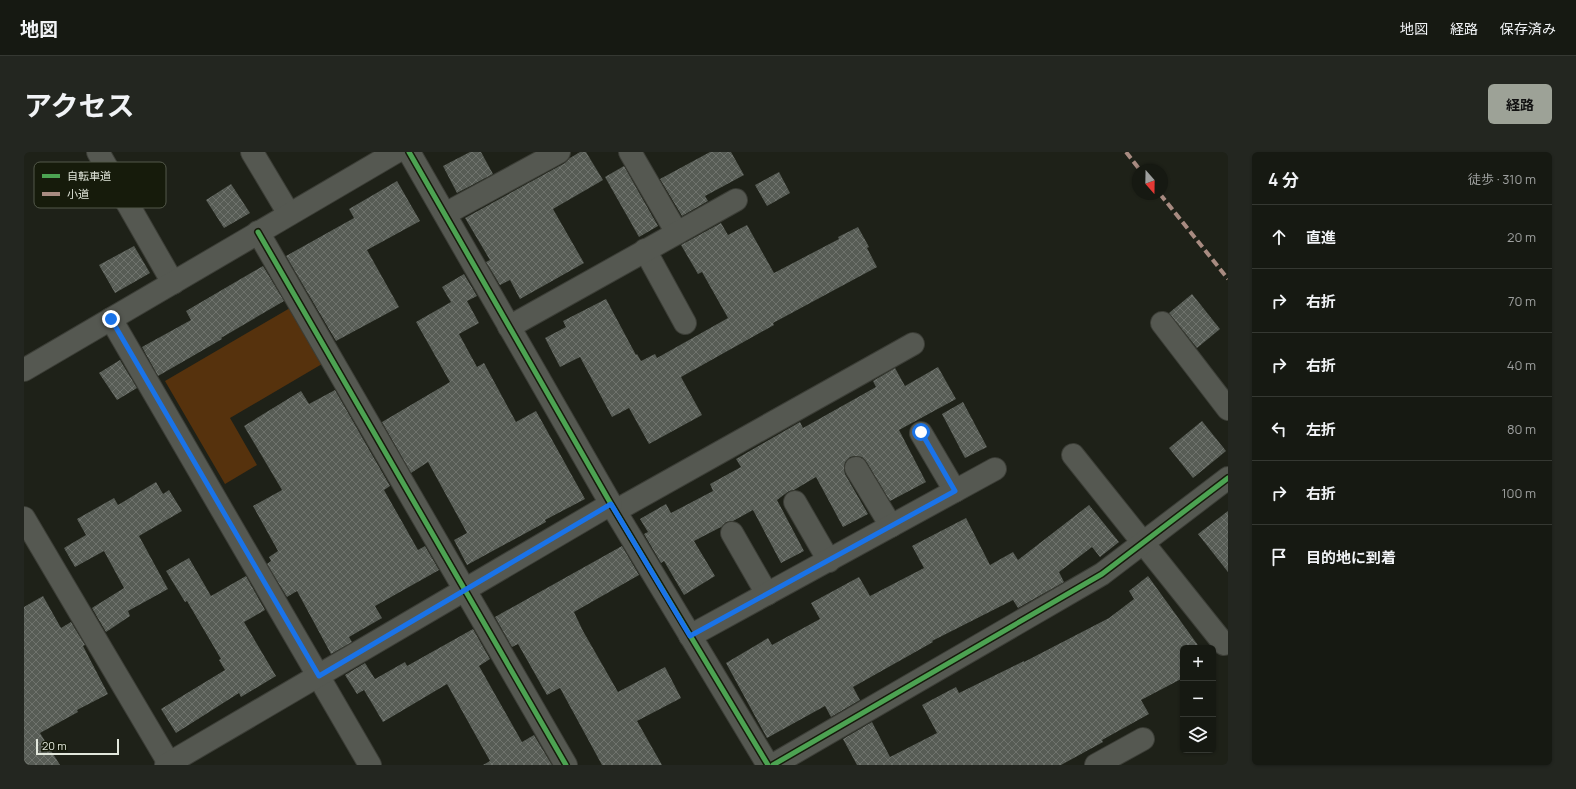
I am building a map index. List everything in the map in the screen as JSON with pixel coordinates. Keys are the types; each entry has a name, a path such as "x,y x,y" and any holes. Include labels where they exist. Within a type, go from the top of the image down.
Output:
{"street":[{"path":"98,152 104,162"},
{"path":"252,152 289,214"},
{"path":"24,370 396,152"},
{"path":"409,152 613,507 768,765"},
{"path":"445,214 559,152"},
{"path":"630,152 677,233"},
{"path":"509,327 736,200"},
{"path":"130,208 173,283"},
{"path":"258,232 566,765"},
{"path":"645,250 685,323"},
{"path":"111,319 370,765"},
{"path":"1162,323 1228,409"},
{"path":"24,518 168,764 466,590 613,507 913,344"},
{"path":"921,432 955,491"},
{"path":"1073,455 1224,644"},
{"path":"856,468 891,526"},
{"path":"690,636 995,469"},
{"path":"773,765 1102,574 1228,478"},
{"path":"795,502 828,560"},
{"path":"732,533 767,594"},
{"path":"1096,765 1143,739"}],"shaded area":[{"path":"290,308 322,364 230,418 257,465 225,484 165,381"}],"building":[{"path":"470,152 481,152 493,174 457,193 443,166"},
{"path":"580,152 586,152 603,180 553,209 584,263 520,299 510,280 500,285 486,262 490,260 465,218 565,163"},
{"path":"710,152 731,152 744,175 705,196 708,201 682,216 660,179"},
{"path":"624,166 658,226 639,237 605,177"},
{"path":"779,172 790,193 767,206 755,185"},
{"path":"397,181 420,221 367,250 399,307 336,341 286,256 354,218 349,209"},
{"path":"231,184 250,213 224,228 206,200"},
{"path":"721,223 728,235 747,225 774,273 839,239 838,237 858,227 869,247 867,248 877,267 773,323 774,325 681,377 702,415 649,444 629,408 612,417 580,357 560,367 545,338 566,327 563,321 606,299 636,355 637,354 641,361 655,354 657,358 728,318 702,272 698,274 681,245"},
{"path":"134,246 150,273 115,293 99,265"},
{"path":"263,266 284,301 158,376 142,347 191,320 186,311"},
{"path":"464,274 477,296 467,301 479,323 459,334 477,367 484,363 516,422 536,411 585,499 467,565 454,540 467,533 428,462 411,473 382,422 450,382 416,322 451,302 442,287"},
{"path":"1192,294 1220,329 1197,348 1169,313"},
{"path":"120,360 137,388 117,400 99,373"},
{"path":"938,367 956,399 899,430 926,482 890,501 866,461 862,457 850,457 845,462 845,474 868,514 843,527 816,477 794,490 789,491 777,500 804,551 781,563 753,510 733,521 726,522 721,527 694,541 715,576 684,595 664,561 661,563 644,534 648,532 640,519 666,504 671,513 713,491 710,484 741,467 736,459 800,422 803,428 876,387 873,381 895,368 905,386"},
{"path":"335,390 390,486 384,490 418,550 425,546 439,570 375,606 382,618 349,637 352,642 331,654 297,591 287,597 267,564 271,561 269,557 278,551 253,506 282,490 244,426 301,391 309,404"},
{"path":"963,402 987,447 965,458 942,414"},
{"path":"1202,421 1226,451 1193,478 1169,448"},
{"path":"156,482 163,494 169,490 182,511 139,536 168,589 128,611 130,616 106,632 92,608 124,588 104,551 75,567 64,548 86,535 77,519 114,498 118,505"},
{"path":"1089,505 1119,542 1100,557 1092,547 1059,572 1064,582 1018,608 1013,600 932,641 933,642 853,687 860,700 831,717 825,706 767,738 726,663 768,638 772,645 820,619 811,603 859,577 870,596 924,568 912,546 966,518 990,565 1013,552 1018,560"},
{"path":"1228,511 1228,572 1198,534"},
{"path":"622,546 639,575 574,612 583,631 618,692 665,667 681,698 637,721 662,765 602,765 560,688 547,695 518,644 512,647 495,617"},
{"path":"189,558 211,596 246,576 265,610 244,622 276,676 241,697 239,693 176,733 161,709 225,670 219,660 221,659 187,601 185,602 166,571"},
{"path":"1148,576 1198,645 1180,645 1180,680 1141,700 1149,714 1061,765 857,765 843,739 872,722 890,757 937,733 922,705 956,687 959,693 1024,662 1109,618 1134,599 1129,591"},
{"path":"43,596 61,628 71,622 85,645 83,646 108,694 77,710 78,712 40,733 60,765 24,765 24,607"},
{"path":"473,629 490,659 479,666 522,742 534,735 552,765 483,765 490,761 447,684 383,722 364,690 357,694 345,675 365,663 375,679 405,662 407,666"}],"marked path":[{"path":"1126,152 1135,164"},
{"path":"1165,200 1228,279"}],"cycle path":[{"path":"409,152 611,504 768,765"},
{"path":"258,232 566,765"},
{"path":"773,765 1102,574 1228,478"}],"route":[{"path":"111,319 319,676 611,504 690,636 955,491 921,432"}]}
